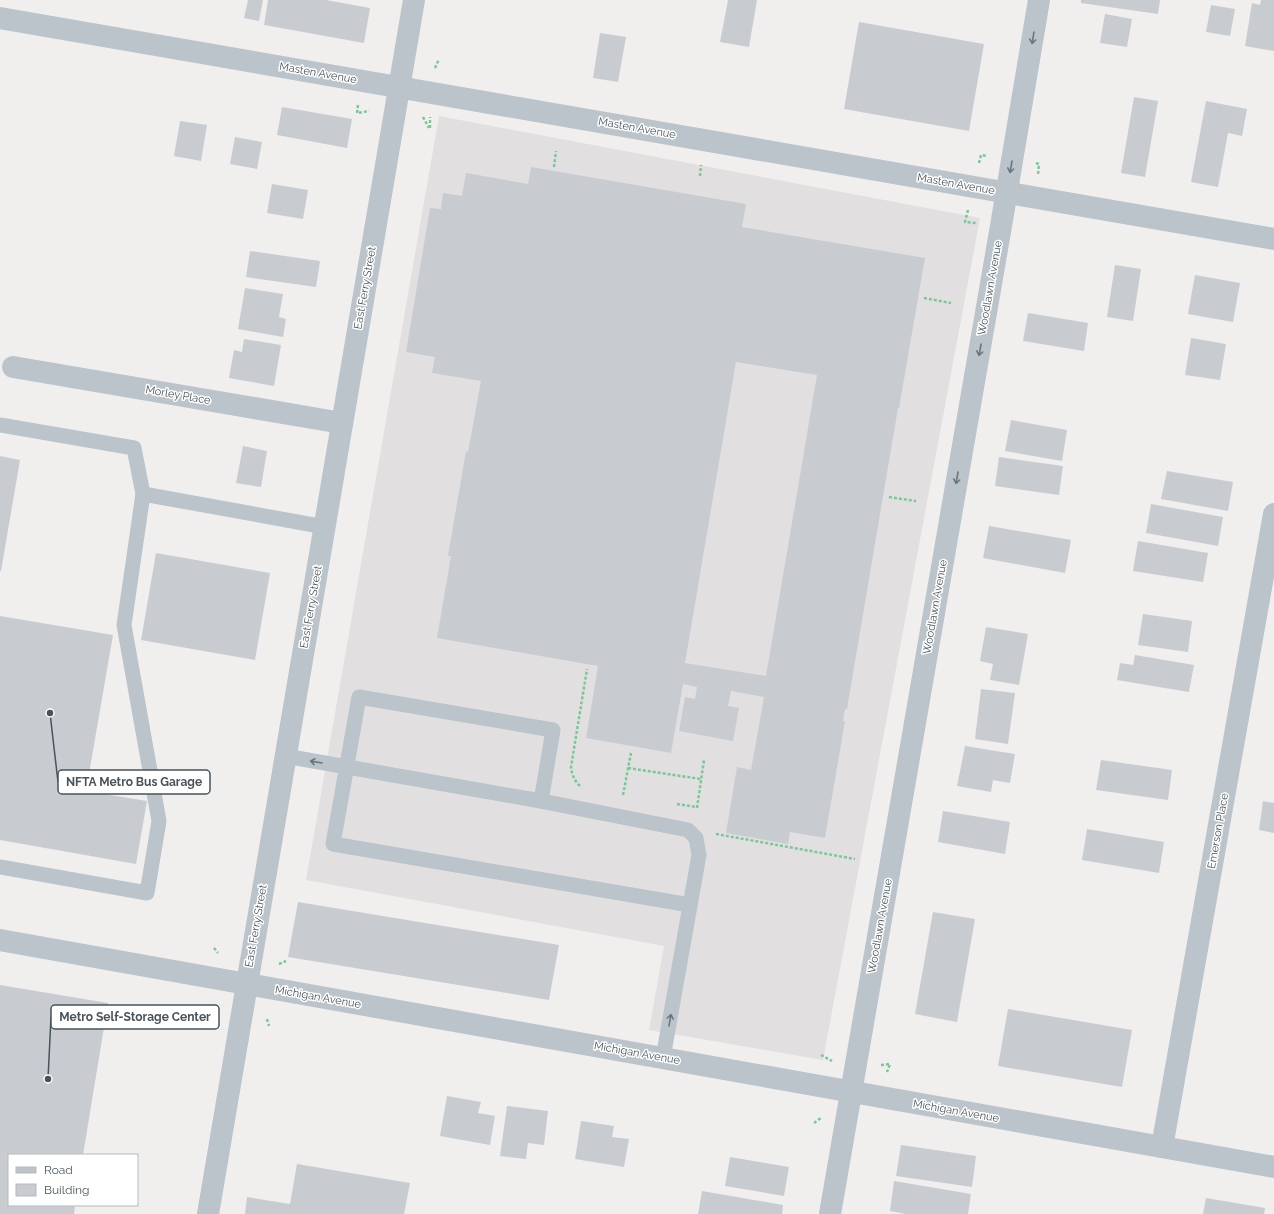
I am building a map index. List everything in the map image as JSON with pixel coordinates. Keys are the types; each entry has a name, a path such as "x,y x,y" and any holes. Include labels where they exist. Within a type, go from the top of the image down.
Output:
{"street":[{"name":"East Ferry Street","path":"208,1214 414,0"},
{"name":"Woodlawn Avenue","path":"830,1214 1007,193 1039,0"},
{"name":"Masten Avenue","path":"0,18 1274,239"},
{"name":"Morley Place","path":"13,367 342,423"},
{"name":"Emerson Place","path":"1162,1147 1274,514"},
{"name":"Michigan Avenue","path":"0,940 1274,1167"}],"lane":[{"path":"0,425 134,448 143,494 124,625 159,821 147,893 0,867"},
{"path":"143,494 325,527"},
{"path":"542,801 553,730 359,697 334,844 690,905"},
{"path":"285,756 542,801 688,830 696,838 699,854 663,1058"}],"path":[{"path":"435,68 439,59"},
{"path":"357,113 369,111"},
{"path":"423,117 430,128 431,113"},
{"path":"554,167 556,151"},
{"path":"1037,178 1040,164"},
{"path":"969,206 964,222 981,223"},
{"path":"924,298 951,303"},
{"path":"889,497 916,502"},
{"path":"581,787 575,781 571,767 587,669"},
{"path":"616,795 623,796 631,753"},
{"path":"696,807 704,760"},
{"path":"628,768 701,780"},
{"path":"674,804 696,807 700,812"},
{"path":"714,830 717,835 855,859"},
{"path":"214,948 218,953"},
{"path":"280,964 286,961"},
{"path":"209,1013 213,1008"},
{"path":"267,1018 269,1026"},
{"path":"822,1055 834,1062"},
{"path":"876,1065 890,1064 886,1077"},
{"path":"814,1123 822,1116"}],"shaded area":[{"path":"439,116 980,218 823,1060 649,1030 664,946 306,880"}],"building":[{"path":"248,0 263,0 259,21 244,18"},
{"path":"268,0 326,0 370,8 364,43 264,25"},
{"path":"728,0 757,0 749,47 720,42"},
{"path":"1081,0 1160,0 1158,14 1081,3"},
{"path":"1261,0 1274,0 1274,51 1245,46 1252,3 1260,5"},
{"path":"1211,5 1235,9 1230,36 1206,32"},
{"path":"1105,14 1132,19 1127,47 1100,43"},
{"path":"859,22 984,44 969,131 844,109"},
{"path":"600,33 626,37 618,82 593,78"},
{"path":"1134,97 1158,101 1145,177 1121,173"},
{"path":"1206,101 1247,109 1242,136 1228,133 1218,187 1191,182"},
{"path":"282,107 352,119 347,148 277,135"},
{"path":"180,121 207,125 201,161 174,156"},
{"path":"235,137 262,142 257,169 230,164"},
{"path":"531,167 746,204 742,227 925,258 847,709 845,709 843,721 845,721 825,838 790,832 788,844 726,833 737,767 751,770 764,697 731,691 728,706 739,708 733,741 679,731 685,697 695,699 697,687 683,684 671,753 586,738 598,666 437,638 451,556 448,556 466,451 468,452 481,381 432,373 435,357 406,352 430,208 441,209 443,193 462,196 466,173 528,184","holes":["736,362 817,375 766,676 685,663"]},
{"path":"272,184 308,190 303,219 267,213"},
{"path":"250,251 320,261 316,287 246,277"},
{"path":"1115,265 1141,269 1133,321 1107,317"},
{"path":"1195,275 1240,283 1233,322 1188,314"},
{"path":"245,288 283,294 279,317 286,319 283,337 238,329"},
{"path":"1028,313 1088,323 1084,351 1023,341"},
{"path":"1191,338 1226,344 1220,380 1185,375"},
{"path":"244,339 281,345 274,386 229,378 234,350 242,352"},
{"path":"1011,420 1067,430 1062,461 1005,451"},
{"path":"243,446 267,451 261,487 236,483"},
{"path":"0,456 20,460 1,571 0,571"},
{"path":"999,457 1063,466 1059,495 995,486"},
{"path":"1167,471 1233,482 1228,511 1161,499"},
{"path":"1151,504 1223,517 1218,546 1146,533"},
{"path":"989,526 1071,540 1065,573 983,558"},
{"path":"1138,541 1208,553 1203,582 1133,571"},
{"path":"156,553 270,573 255,660 141,640"},
{"path":"1143,614 1192,621 1188,652 1138,645"},
{"path":"0,616 113,635 86,791 147,801 136,864 0,840"},
{"path":"986,627 1028,634 1019,685 990,680 993,664 980,661"},
{"path":"1135,655 1194,665 1189,692 1117,680 1120,663 1133,665"},
{"path":"981,689 1015,693 1008,744 975,739"},
{"path":"965,746 1015,754 1010,783 993,780 991,792 957,786"},
{"path":"1101,760 1172,770 1168,800 1096,790"},
{"path":"1263,801 1274,803 1274,833 1259,830"},
{"path":"943,811 1010,822 1005,854 938,842"},
{"path":"1087,829 1164,842 1159,873 1082,860"},
{"path":"298,902 559,945 549,1000 288,957"},
{"path":"933,912 975,919 957,1022 915,1014"},
{"path":"0,985 108,1003 83,1154 8,1154 8,1206 75,1206 74,1214 0,1214"},
{"path":"1008,1009 1132,1030 1122,1087 998,1066"},
{"path":"447,1096 481,1102 478,1113 495,1116 490,1145 440,1136"},
{"path":"507,1106 548,1111 544,1145 528,1143 526,1159 500,1156"},
{"path":"581,1121 614,1126 612,1137 629,1139 624,1167 575,1159"},
{"path":"901,1145 976,1156 972,1187 896,1176"},
{"path":"730,1157 789,1167 784,1196 725,1186"},
{"path":"297,1164 410,1183 404,1214 245,1214 247,1197 290,1204"},
{"path":"894,1181 971,1194 968,1214 906,1214 890,1211"},
{"path":"702,1191 783,1205 782,1214 698,1214"},
{"path":"1206,1198 1265,1208 1264,1214 1203,1214"}],"place":[{"name":"NFTA Metro Bus Garage","path":"50,713"},
{"name":"Metro Self-Storage Center","path":"48,1079"}]}
